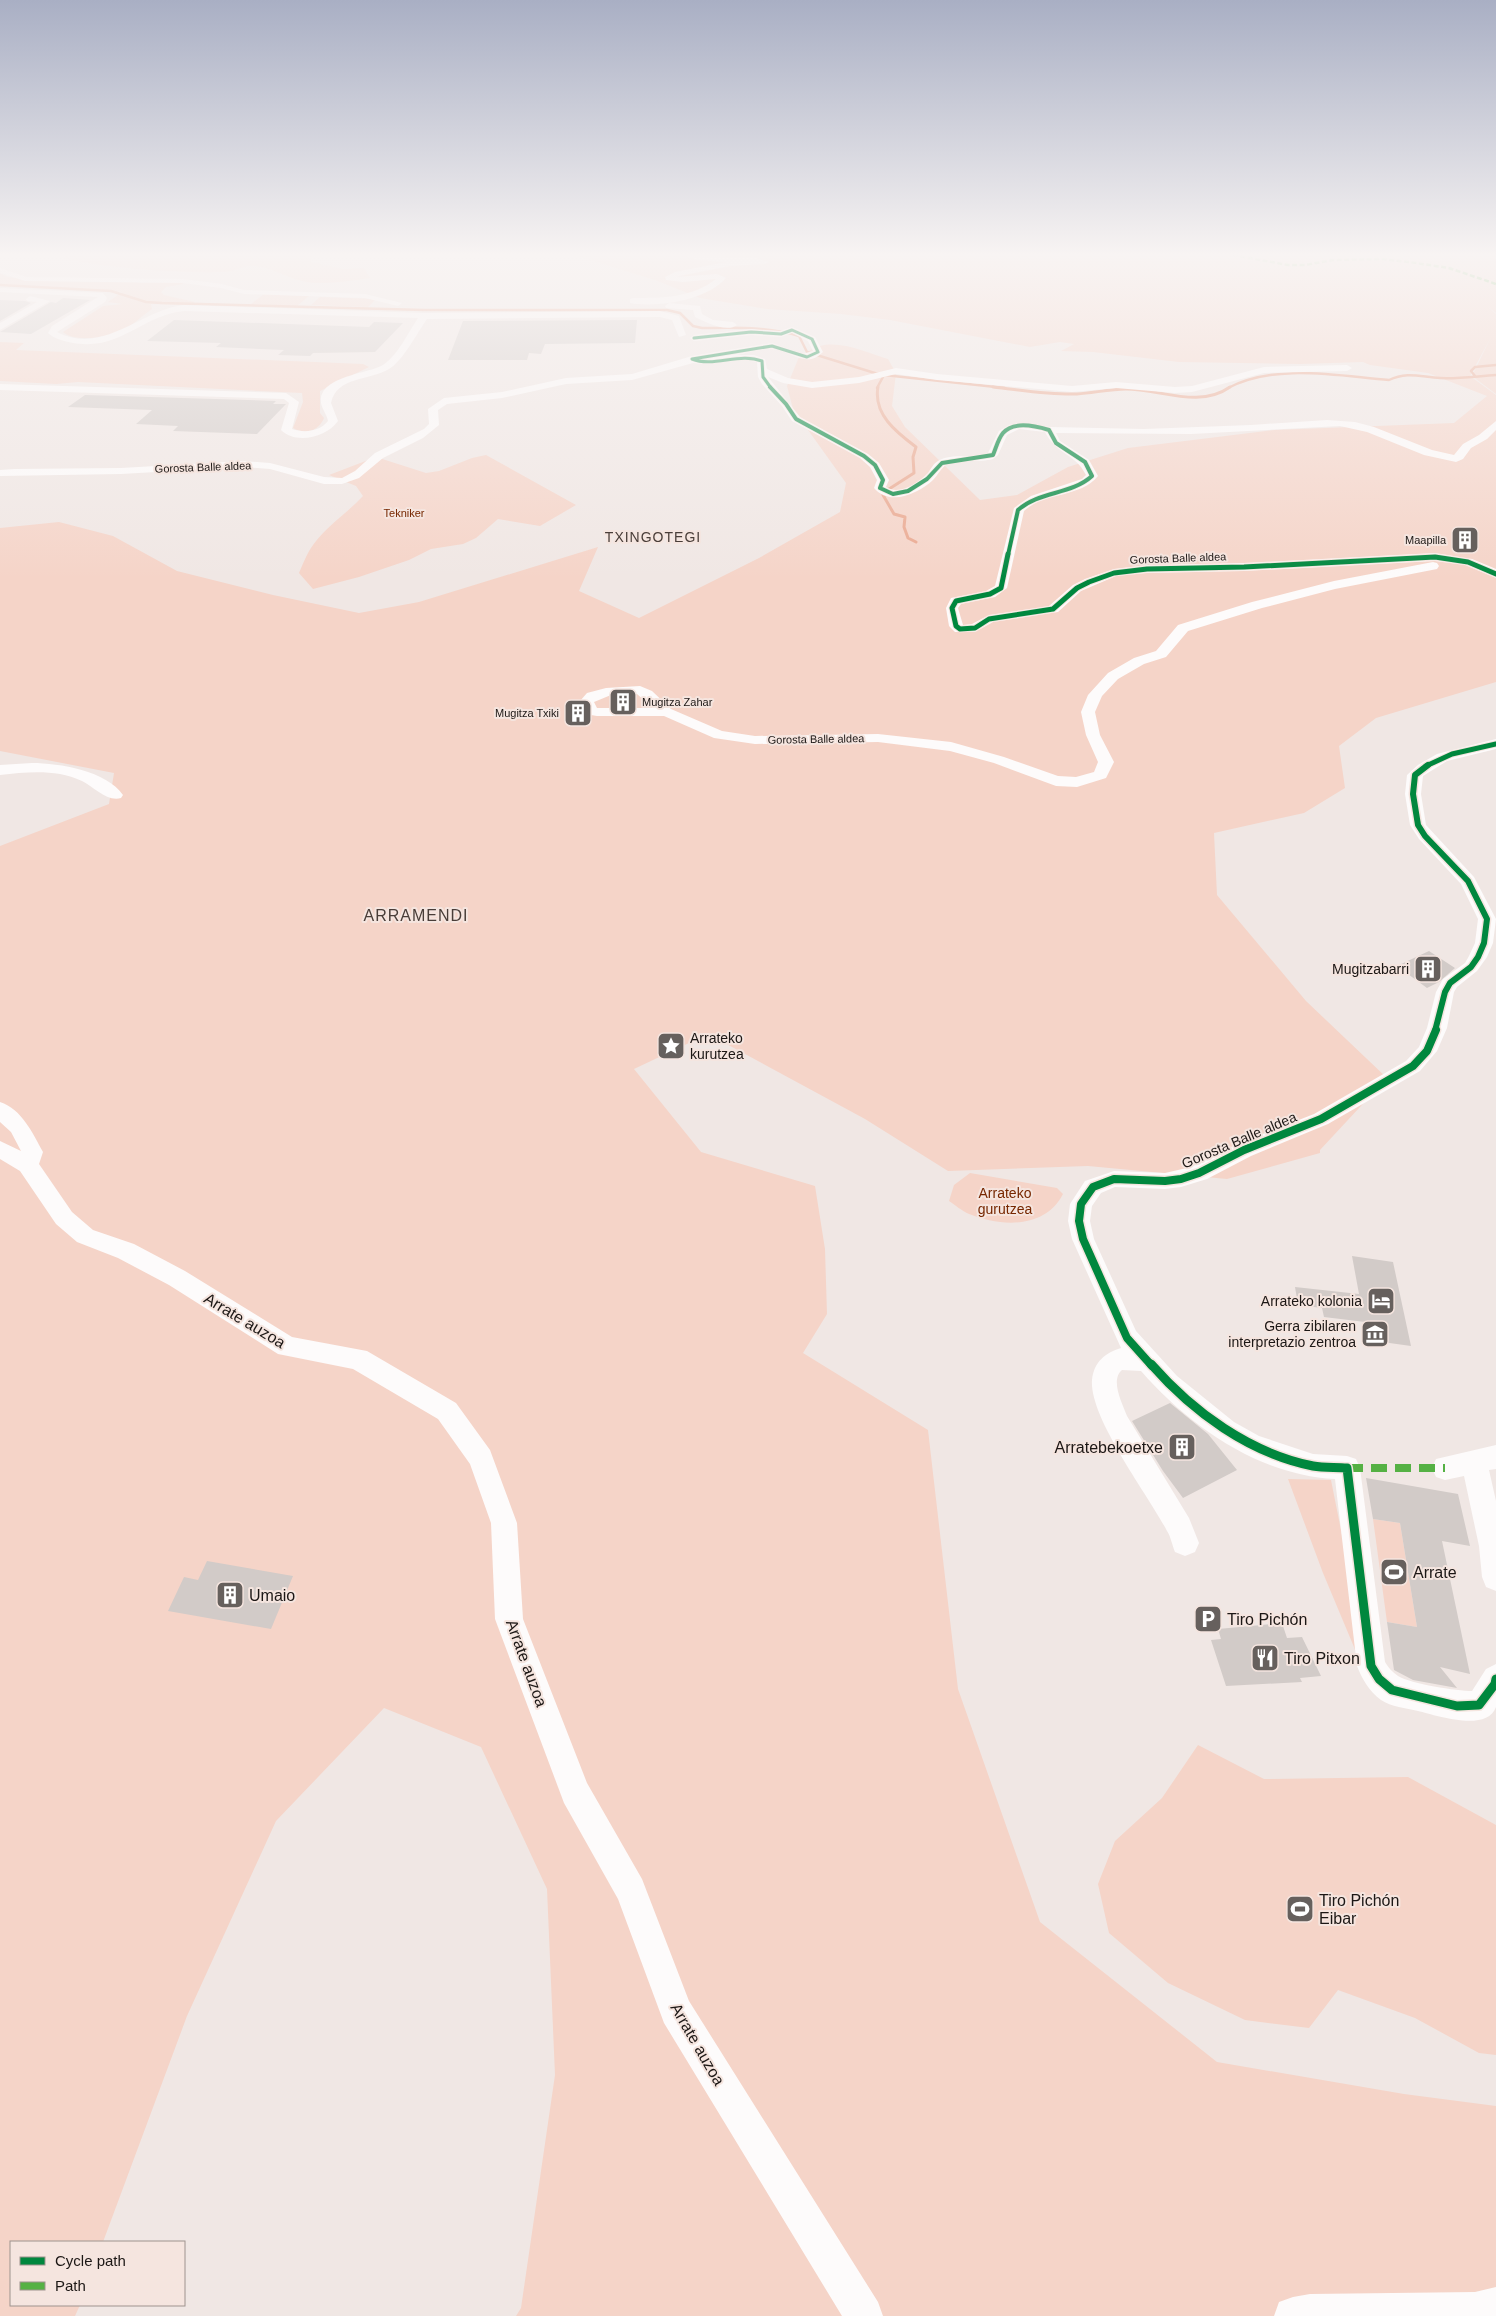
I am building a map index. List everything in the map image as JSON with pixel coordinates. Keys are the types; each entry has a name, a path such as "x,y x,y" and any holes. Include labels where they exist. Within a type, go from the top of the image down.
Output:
{"street":[{"path":"0,386 286,396 294,402 286,430 300,434 319,432 330,427 333,421 326,403 329,392 349,378 390,363"},
{"name":"Gorosta Balle aldea","path":"0,473 103,472 207,464 255,464 274,466 332,481 342,481 358,476 372,461 386,451 428,430 434,425 433,409 444,401 502,395 566,381 632,377 682,363"},
{"name":"Gorosta Balle aldea","path":"762,363 766,384 786,404 796,419 872,461 883,480 880,488 888,493 902,493 914,490 931,476 941,464 964,459 985,458 993,455 1004,433 1010,429 1034,426 1049,430 1206,430 1340,423 1369,429 1432,453 1456,458 1459,457 1467,446 1483,437 1496,424"},
{"name":"Gorosta Balle aldea","path":"763,371 786,381 807,385 859,380 896,371 946,378 1064,388 1116,385 1175,390 1198,388 1264,370 1347,368"},
{"path":"69,388 56,394 72,396 85,388"},
{"name":"Gorosta Balle aldea","path":"1049,430 1056,443 1086,462 1092,476 1085,482 1034,498 1022,505 1016,519 1001,588 990,594 956,601 952,608 956,626 960,629 975,628 989,619 1053,609 1077,588 1089,582 1128,571 1369,561 1418,557 1446,558 1468,562 1496,574"},
{"name":"Gorosta Balle aldea","path":"666,712 719,735 754,740 878,738 951,747 999,760 1056,781 1077,782 1101,775 1106,762 1093,735 1088,712 1095,695 1113,676 1139,661 1161,654 1183,628 1258,605 1334,586 1389,576 1427,566 1468,562"},
{"name":"Gorosta Balle aldea","path":"1496,744 1469,749 1432,762 1415,775 1413,794 1418,825 1425,836 1468,881 1487,919 1484,944 1478,957 1471,967 1450,983 1445,992 1433,1041 1420,1060 1405,1072 1321,1119 1244,1150 1199,1173 1181,1179 1165,1181 1114,1179 1094,1187 1081,1204 1079,1221 1083,1239 1135,1359 1225,1430 1252,1446 1313,1466 1347,1468 1371,1666 1379,1679 1392,1690 1457,1706 1479,1704 1495,1684 1496,1679"},
{"path":"0,770 23,767 64,768 97,782 115,795"},
{"path":"0,1110 18,1127 32,1152 28,1165"},
{"name":"Arrate auzoa","path":"0,1148 28,1165 64,1218 85,1236 126,1251 177,1278 287,1347 358,1359 447,1411 481,1458 504,1523 509,1619 575,1792 631,1890 676,2011 864,2316"},
{"path":"1135,1359 1110,1365 1104,1377 1104,1392 1114,1418 1178,1522 1185,1543"},
{"path":"1445,1468 1485,1460 1496,1577"},
{"path":"1293,2316 1310,2313 1475,2311 1496,2306"}],"green space":[{"path":"0,363 340,363 363,364 369,367 320,391 320,413 324,418 319,426 311,431 293,428 303,402 302,393 78,382 56,384 0,381"},
{"path":"796,363 890,363 896,373 892,406 905,427 980,500 1017,495 1068,467 1128,448 1274,430 1454,423 1487,396 1428,373 1366,363 1477,363 1470,376 1496,395 1496,682 1376,718 1339,746 1345,788 1304,813 1214,833 1217,895 1306,1001 1387,1078 1320,1150 1320,1153 1227,1179 1088,1166 948,1171 865,1119 708,1034 634,1069 701,1152 815,1186 825,1249 827,1314 803,1353 928,1430 958,1689 1040,1922 1217,2062 1404,2094 1496,2106 1496,2316 516,2316 521,2308 555,2075 547,1889 481,1747 384,1708 276,1821 187,2016 103,2241 10,2241 10,2306 80,2306 75,2316 0,2316 0,846 109,804 114,773 0,751 0,528 59,522 113,536 177,571 273,595 359,613 419,602 598,547 579,591 639,618 759,558 840,512 846,483 793,409 787,386"},
{"path":"1244,363 1329,363 1300,364"},
{"path":"1478,363 1496,363 1496,394 1472,376"},
{"name":"Tekniker","path":"486,455 576,505 540,526 498,519 476,538 463,544 431,549 409,560 359,577 313,589 299,573 313,545 363,496 356,486 329,475 376,457 426,473 439,471 472,458"},
{"name":"Arrateko gurutzea","path":"970,1173 1057,1188 1063,1194 1045,1214 1034,1219 1008,1223 981,1218 966,1213 949,1201 954,1185"},
{"path":"1288,1479 1331,1480 1367,1660 1359,1659 1323,1573"},
{"name":"Arrate","path":"1373,1519 1400,1523 1417,1627 1387,1622"},
{"name":"Tiro Pichón Eibar","path":"1198,1745 1264,1779 1408,1777 1496,1825 1496,2055 1479,2053 1415,2018 1338,1990 1309,2028 1245,2020 1168,1983 1109,1933 1098,1884 1115,1841 1162,1798"}],"building":[{"path":"85,395 276,401 273,404 286,404 257,434 173,431 178,426 136,424 152,410 68,407"},
{"path":"629,696 632,706 612,706 610,697"},
{"name":"Mugitzabarri","path":"1429,951 1455,968 1439,982 1427,988 1397,966"},
{"name":"Arrateko kolonia","path":"1352,1256 1393,1262 1411,1346 1368,1340 1365,1322 1324,1317 1322,1308 1298,1305 1295,1287 1359,1294"},
{"name":"Arratebekoetxe","path":"1170,1403 1208,1434 1237,1470 1183,1498 1163,1471 1132,1421"},
{"path":"1366,1478 1458,1494 1470,1546 1442,1541 1470,1674 1440,1667 1457,1688 1413,1680 1394,1670 1387,1622 1417,1627 1400,1523 1373,1519"},
{"name":"Umaio","path":"207,1561 293,1576 271,1629 168,1611 184,1577 198,1580"},
{"name":"Tiro Pitxon","path":"1282,1623 1287,1638 1302,1637 1321,1676 1300,1678 1302,1682 1226,1686 1211,1640 1221,1639 1218,1629"}],"waterway":[{"path":"843,363 878,374"},
{"path":"1475,376 1471,371 1475,367 1496,365"},
{"path":"1228,388 1247,380 1287,373 1328,374 1389,380 1408,375 1447,378 1496,375"},
{"path":"877,388 884,375 1005,388"},
{"path":"878,387 877,397 879,406 888,422 916,447 913,457 914,473 889,489"},
{"path":"993,387 1066,394 1126,389 1192,397 1205,397 1228,388"},
{"path":"883,495 894,514 905,517 904,527 908,538 916,542"}],"marked path":[{"path":"1347,1468 1445,1468"}],"cycle path":[{"path":"762,363 763,377 767,384 786,404 796,419 864,456 875,465 883,480 880,488 886,492 893,494 915,488 932,475 942,463 993,455 1003,433 1012,427 1032,426 1049,430 1056,443 1085,462 1092,476 1086,481 1078,486 1035,498 1018,510 1001,588 990,594 956,601 952,608 956,626 960,629 975,628 989,619 1053,609 1077,588 1089,582 1114,573 1147,569 1244,567 1435,557 1468,562 1496,574"},
{"path":"1496,744 1463,750 1442,757 1415,775 1413,794 1418,825 1425,836 1468,881 1487,919 1484,943 1478,957 1471,967 1450,983 1445,992 1437,1028 1427,1051 1413,1066 1321,1119 1244,1150 1199,1173 1181,1179 1165,1181 1114,1179 1093,1187 1081,1204 1079,1221 1083,1239 1127,1338 1168,1384 1225,1430 1252,1446 1313,1466 1347,1468 1371,1666 1379,1679 1392,1690 1457,1706 1479,1705 1495,1684 1496,1679"}],"place":[{"name":"Maapilla","path":"1465,540"},
{"name":"Mugitza Zahar","path":"623,702"},
{"name":"Mugitza Txiki","path":"578,713"},
{"name":"Mugitzabarri","path":"1428,969"},
{"name":"Arrateko kurutzea","path":"671,1046"},
{"name":"Arrateko kolonia","path":"1381,1301"},
{"name":"Gerra zibilaren interpretazio zentroa","path":"1375,1334"},
{"name":"Arratebekoetxe","path":"1182,1447"},
{"name":"Arrate","path":"1394,1572"},
{"name":"Umaio","path":"230,1595"},
{"name":"Tiro Pichón","path":"1208,1619"},
{"name":"Tiro Pitxon","path":"1265,1658"},
{"name":"Tiro Pichón Eibar","path":"1300,1909"}],"district":[{"name":"TXINGOTEGI","path":"653,537"},
{"name":"ARRAMENDI","path":"416,915"}]}
